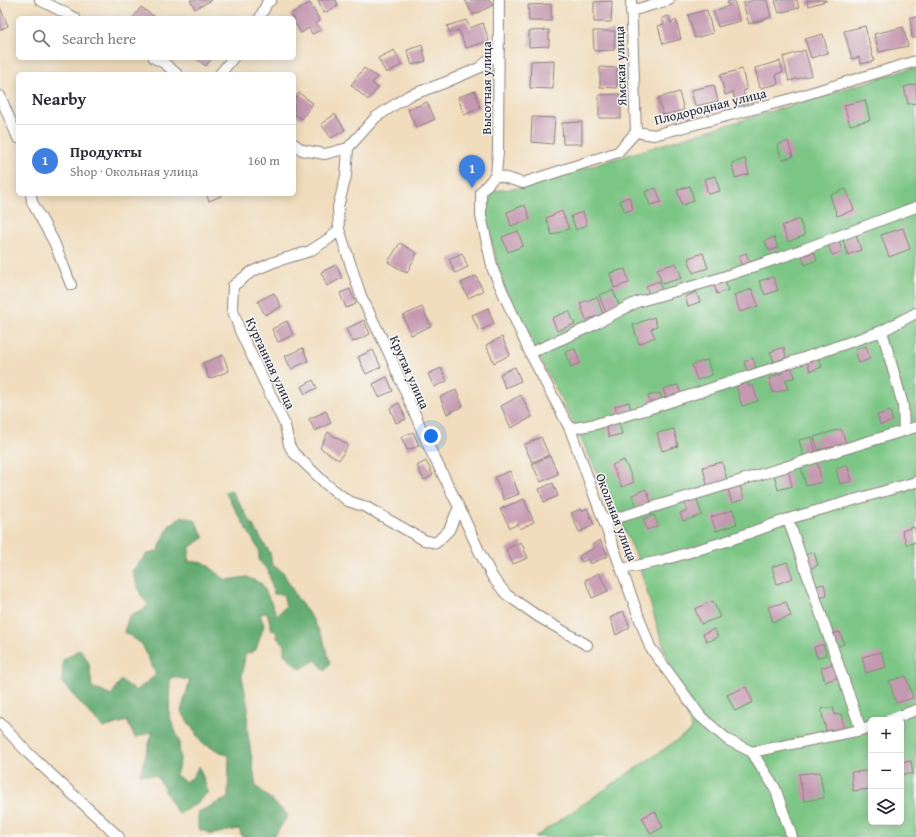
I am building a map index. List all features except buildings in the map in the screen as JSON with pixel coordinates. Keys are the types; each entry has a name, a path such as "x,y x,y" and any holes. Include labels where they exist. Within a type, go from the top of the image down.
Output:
{"street":[{"path":"40,0 71,16"},
{"path":"261,16 267,3 271,0"},
{"name":"Высотная улица","path":"496,175 498,151 499,0"},
{"name":"Ямская улица","path":"631,0 636,132"},
{"path":"631,11 669,0"},
{"path":"296,146 302,150 325,154 348,148 376,117 408,96 444,83 480,67 499,50"},
{"path":"157,60 174,72"},
{"path":"222,72 231,60"},
{"name":"Плодородная улица","path":"636,132 654,135 787,100 916,61"},
{"path":"0,96 16,133"},
{"path":"496,175 523,183 618,152 636,132"},
{"name":"Крутая улица","path":"348,148 346,176 338,207 339,229 361,296 388,351 429,447 493,578 507,595 539,617 587,646"},
{"name":"Окольная улица","path":"496,175 482,192 481,216 493,270 530,353 570,429 650,647 701,717 728,740 752,752 776,788 792,837"},
{"path":"31,196 32,202 54,242 71,285"},
{"path":"530,353 587,328 637,302 711,281 788,255 916,207"},
{"name":"Курганная улица","path":"339,229 330,238 310,251 274,262 251,272 233,286 232,308 240,331 285,425 292,452 326,484 348,501 366,507 424,540 436,543 448,530 459,507"},
{"path":"570,429 596,424 645,410 795,361 882,331 916,313"},
{"path":"882,331 903,405 904,431"},
{"path":"604,522 916,427"},
{"path":"622,568 660,561 727,541 788,519 915,485"},
{"path":"788,519 861,730"},
{"path":"897,717 916,710"},
{"path":"0,723 29,754 120,837"},
{"path":"752,752 868,728"}],"green space":[{"path":"916,67 916,837 535,837 692,730 659,632 636,555 573,422 506,294 484,214 492,191 520,188"},
{"path":"231,490 270,553 272,565 283,572 297,598 312,618 323,638 330,663 325,671 316,660 300,669 284,654 284,644 276,637 277,632 272,630 267,612 260,615 264,625 256,650 245,655 242,677 248,707 247,728 256,786 288,815 274,837 242,837 239,829 212,834 198,829 198,812 228,798 229,756 202,743 181,711 190,680 170,677 169,715 179,740 180,761 176,775 185,782 192,778 199,766 208,792 196,804 178,814 157,776 140,774 153,731 135,738 127,721 103,728 62,683 63,660 80,649 89,663 92,687 111,696 121,680 136,691 156,675 142,644 124,632 129,616 149,606 141,595 132,571 147,554 158,551 169,526 182,516 195,520 204,538 190,547 188,561 205,563 226,580 247,577 262,584 277,615 286,606 283,594 274,594 268,570 259,561 259,550 225,492"}],"place":[{"name":"Продукты","path":"472,188"}]}
